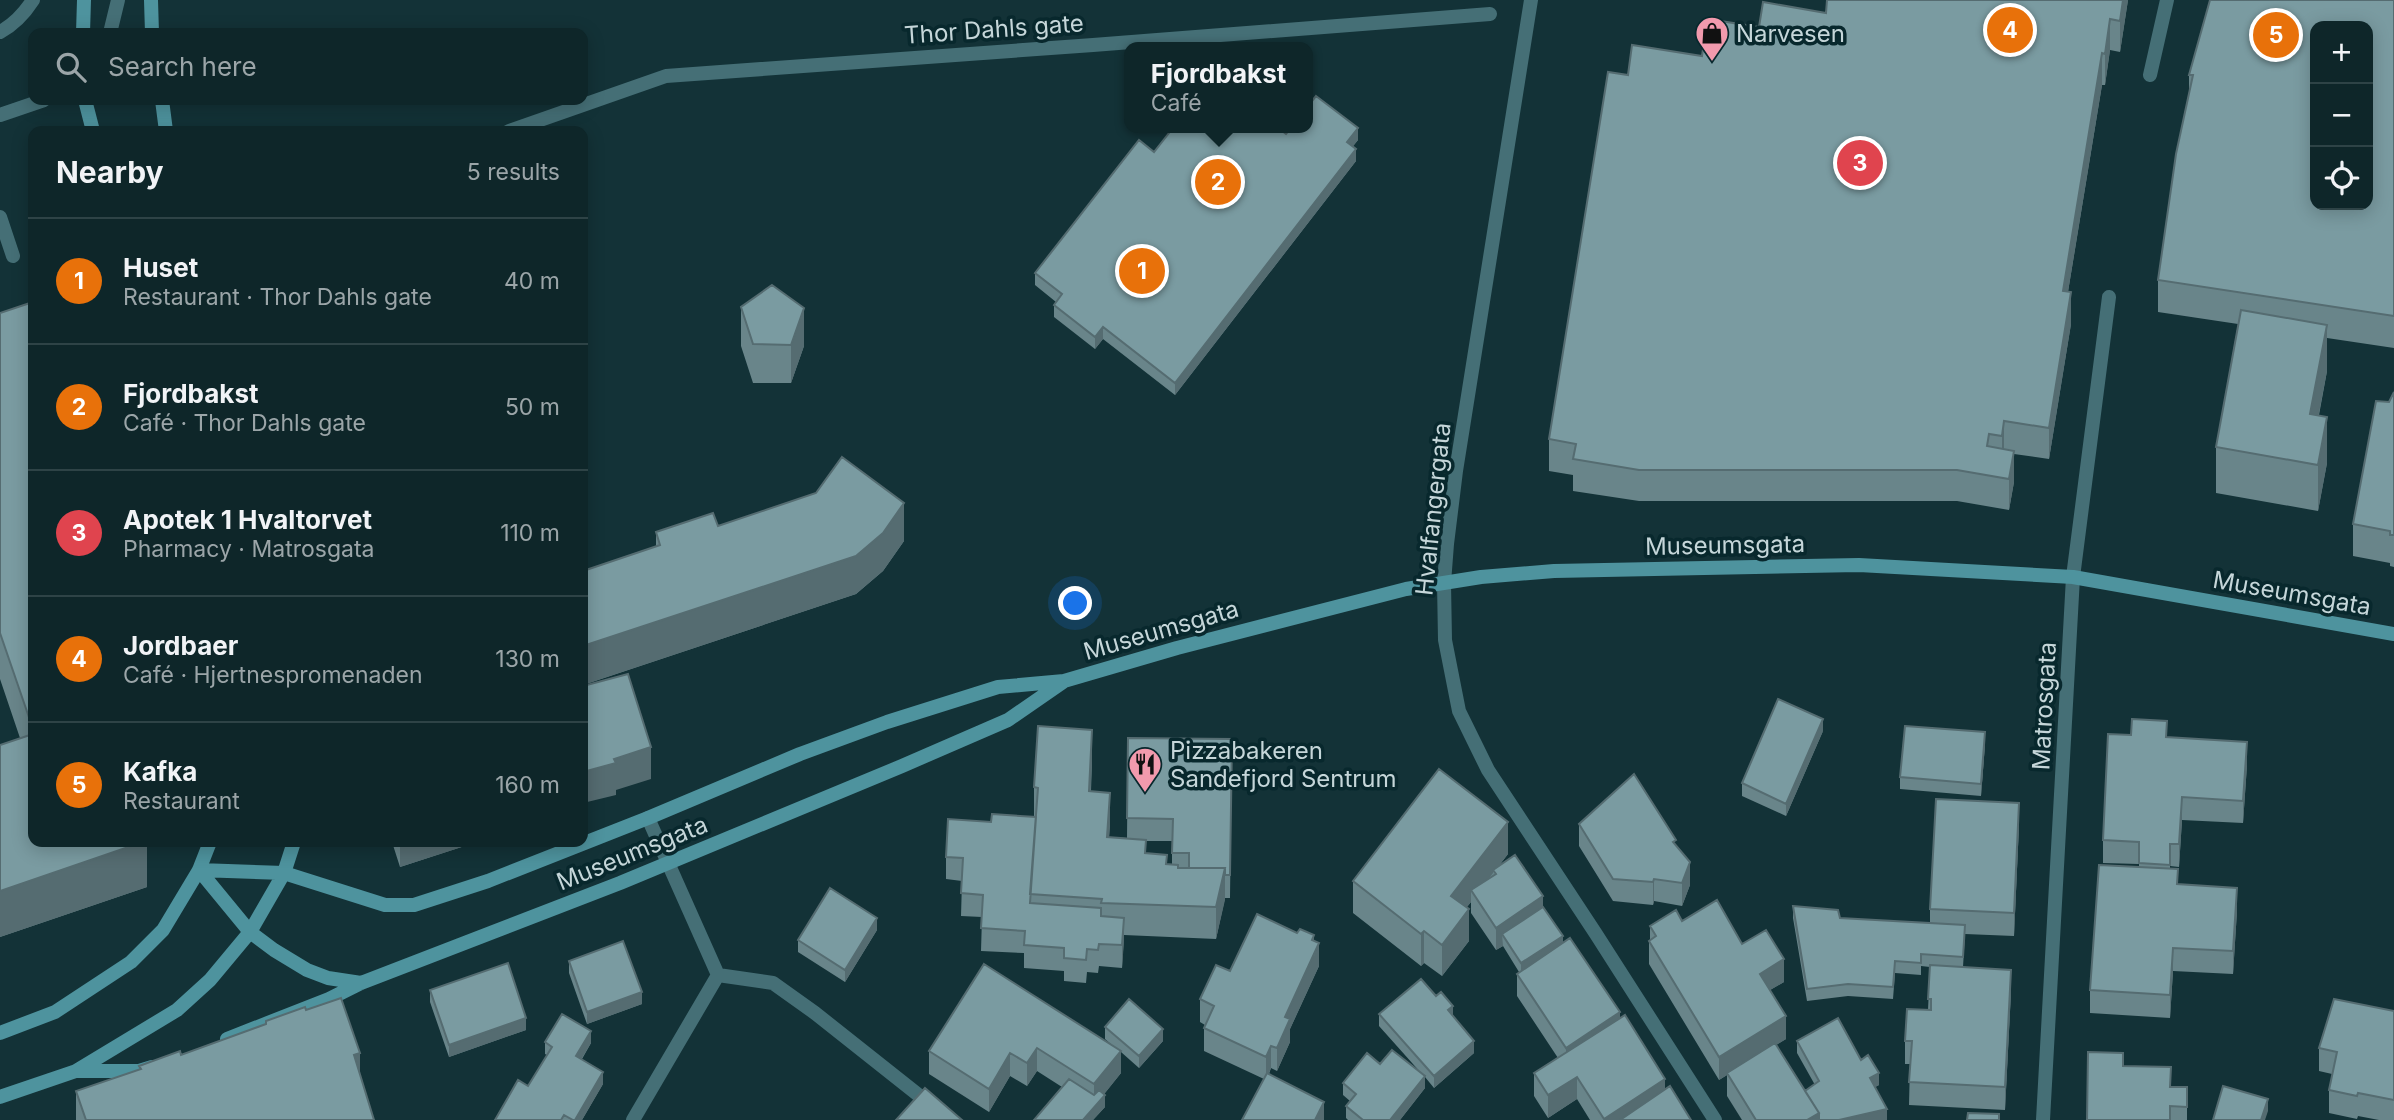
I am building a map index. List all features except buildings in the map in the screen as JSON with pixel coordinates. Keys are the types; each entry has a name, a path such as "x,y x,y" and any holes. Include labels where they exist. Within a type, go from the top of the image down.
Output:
{"street":[{"path":"0,32 24,14 33,0"},
{"path":"83,28 85,0"},
{"path":"111,28 118,0"},
{"path":"150,0 152,28"},
{"name":"Hvalfangergata","path":"1531,0 1447,544 1444,583 1445,640 1459,711 1488,770 1715,1120"},
{"path":"2150,75 2167,0"},
{"name":"Thor Dahls gate","path":"1143,42 1490,14"},
{"name":"Thor Dahls gate","path":"588,103 666,76 1124,44"},
{"path":"0,115 29,105"},
{"path":"86,105 92,126"},
{"path":"163,105 165,126"},
{"name":"Thor Dahls gate","path":"523,126 583,105"},
{"path":"0,217 13,256"},
{"name":"Matrosgata","path":"2043,1120 2073,577 2109,297"},
{"name":"Museumsgata","path":"588,842 800,754 887,722 998,687 1064,681 1191,644 1406,589 1444,583 1554,571 1859,565 2073,577 2394,634"},
{"name":"Museumsgata","path":"210,1045 328,999 361,983 668,864 1008,720 1064,681"},
{"path":"648,818 718,975"},
{"path":"0,1033 55,1013 131,961 163,930 199,870 208,847"},
{"path":"0,1097 76,1071 177,1010 210,980 250,932 284,873 292,847"},
{"name":"Museumsgata","path":"199,870 284,873 385,905 414,905 488,881 574,847"},
{"path":"199,870 250,932 307,970 328,978 361,983"},
{"path":"633,1120 718,975"},
{"path":"718,975 773,983 950,1120"},
{"path":"76,1071 139,1071 161,1064"}],"place":[{"name":"Jordbaer","path":"2010,30"},
{"name":"Kafka","path":"2276,35"},
{"name":"Narvesen","path":"1712,63"},
{"name":"Apotek 1 Hvaltorvet","path":"1860,163"},
{"name":"Fjordbakst","path":"1218,182"},
{"name":"Huset","path":"1142,271"},
{"name":"Pizzabakeren Sandefjord Sentrum","path":"1145,794"}]}
